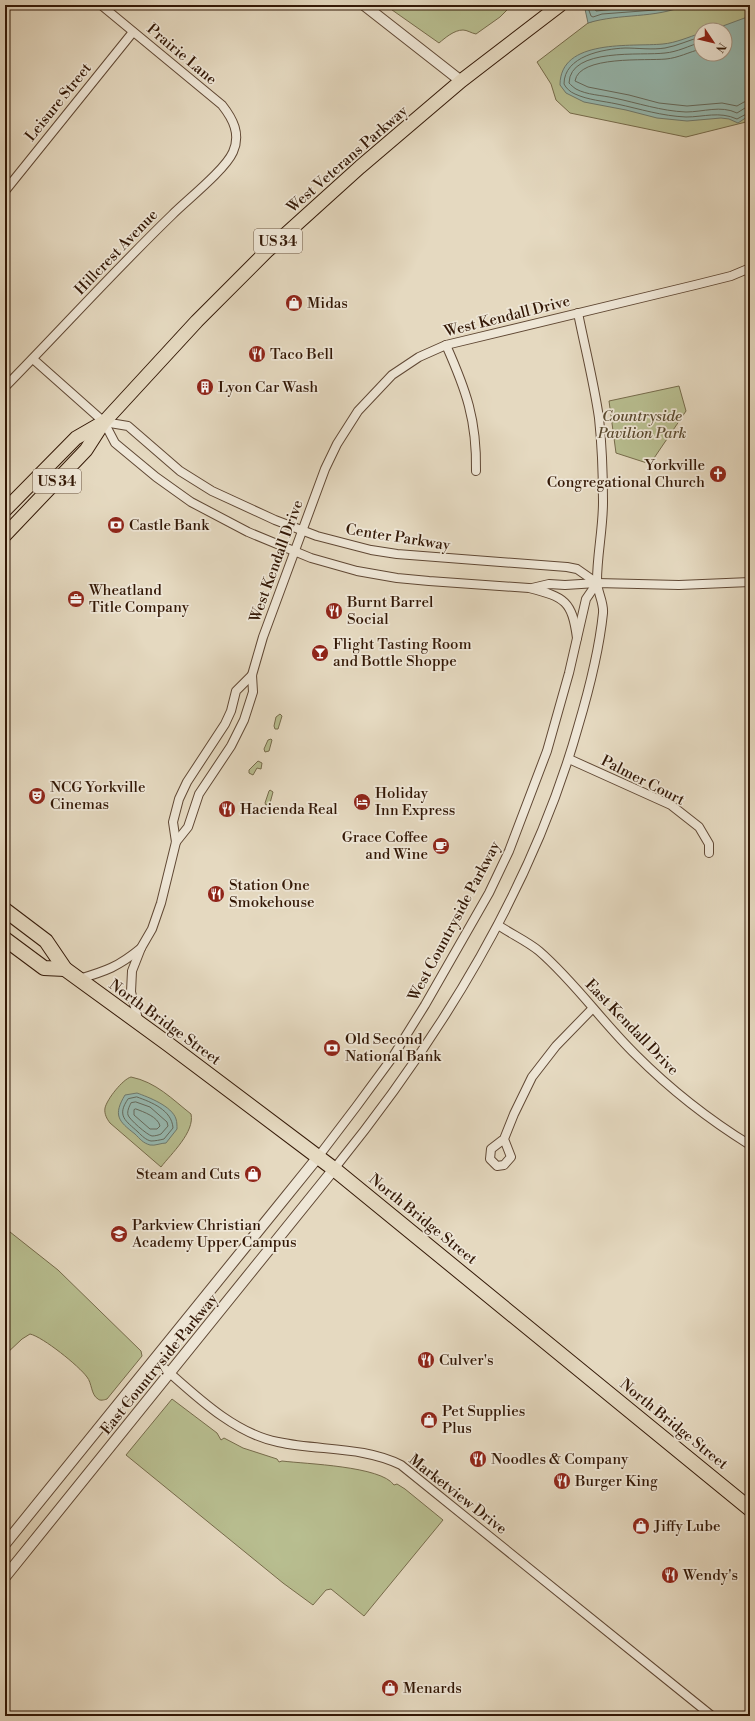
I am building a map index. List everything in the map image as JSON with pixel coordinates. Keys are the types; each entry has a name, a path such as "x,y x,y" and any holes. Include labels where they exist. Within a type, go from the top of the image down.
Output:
{"highway":[{"name":"North Bridge Street","path":"5,910 46,940 65,969 334,1169 750,1509"},
{"path":"5,939 44,968 65,969"}],"main road":[{"name":"West Veterans Parkway","path":"5,535 86,450 104,422 197,322 267,251 360,167 461,81 560,5"},
{"name":"West Veterans Parkway","path":"5,510 76,438 104,422"}],"street":[{"name":"Prairie Lane","path":"101,5 222,105 230,115 237,132"},
{"path":"364,5 461,81"},
{"name":"Leisure Street","path":"5,191 133,32"},
{"name":"Hillcrest Avenue","path":"5,387 171,215 224,166 234,152 237,132"},
{"name":"West Kendall Drive","path":"176,842 188,827 198,794 238,734 253,692 252,675 264,637 332,452 345,428 358,411 392,374 419,358 446,345 717,280 750,268"},
{"name":"West Countryside Parkway","path":"334,1169 374,1120 410,1070 498,925 523,875 547,818 569,759 590,686 603,610 597,583 603,505 601,448 598,418 578,313"},
{"path":"446,345 465,390 473,417 477,445 476,470"},
{"path":"32,359 104,422 115,443 156,477 185,498 213,515 294,552 357,571 397,578 529,588 548,593 561,600 571,608 575,620 577,638"},
{"name":"Center Parkway","path":"104,422 128,426 180,470 212,491 302,531 344,543 397,554 572,568 577,569 597,583"},
{"path":"529,588 549,584 565,585 597,583 679,585 750,582"},
{"name":"West Countryside Parkway","path":"318,1157 392,1058 426,1005 488,893 509,851 547,751 586,599 597,583"},
{"name":"West Kendall Drive","path":"139,1023 130,984 132,971 141,948 152,929 162,897 176,842 173,822 179,799 187,782 226,724 236,691 252,675"},
{"name":"Palmer Court","path":"569,759 671,806 699,827 709,844 709,853"},
{"name":"East Kendall Drive","path":"498,925 538,950 565,976 592,1009 635,1055 674,1090 716,1124 750,1145"},
{"name":"West Kendall Drive","path":"79,979 110,970 124,962 141,948"},
{"path":"504,1139 532,1077 556,1046 592,1009"},
{"name":"East Countryside Parkway","path":"5,1544 318,1157"},
{"name":"East Countryside Parkway","path":"5,1577 334,1169"},
{"name":"Marketview Drive","path":"155,1360 223,1416 241,1428 263,1438 297,1445 361,1452 389,1459 401,1465 712,1716"}],"green space":[{"path":"385,5 512,5 500,17 476,34 465,30 460,30 456,31 439,43"},
{"path":"617,5 750,5 750,121 686,137 570,113 556,100 551,84 537,62 588,23 602,18 614,17"},
{"name":"Countryside Pavilion Park","path":"679,386 686,411 650,464 616,453 609,401"},
{"path":"280,714 282,716 278,729 275,729 274,726 276,717"},
{"path":"271,739 269,751 265,752 264,749 268,740"},
{"path":"258,761 262,763 261,769 257,768 253,775 249,773 249,770"},
{"path":"270,790 273,792 270,803 266,805 265,803"},
{"path":"131,1077 140,1079 156,1087 191,1114 191,1121 186,1135 161,1167 110,1123 105,1114 106,1104 112,1095 124,1081"},
{"path":"5,1228 58,1270 141,1351 142,1356 107,1399 100,1400 96,1397 89,1380 83,1372 60,1352 36,1336 30,1334 22,1339 5,1355"},
{"path":"172,1399 217,1433 221,1440 224,1438 243,1448 277,1459 279,1462 282,1461 342,1467 374,1474 405,1489 443,1520 364,1616 331,1589 326,1590 313,1605 283,1583 126,1455"}],"water":[{"path":"582,5 686,5 662,12 612,18 588,23 585,9"},
{"path":"750,16 750,115 738,123 729,119 721,118 687,121 657,118 584,102 566,93 560,85 563,70 572,59 584,52 600,48 668,43 693,36 693,62 733,62 733,22"},
{"path":"137,1093 165,1106 174,1114 177,1129 166,1143 150,1145 145,1143 121,1121 118,1113 125,1095"}],"place":[{"name":"Midas","path":"294,303"},
{"name":"Taco Bell","path":"257,354"},
{"name":"Lyon Car Wash","path":"205,387"},
{"name":"Yorkville Congregational Church","path":"718,474"},
{"name":"Castle Bank","path":"116,525"},
{"name":"Wheatland Title Company","path":"76,599"},
{"name":"Burnt Barrel Social","path":"334,611"},
{"name":"Flight Tasting Room and Bottle Shoppe","path":"320,653"},
{"name":"NCG Yorkville Cinemas","path":"37,796"},
{"name":"Holiday Inn Express","path":"362,802"},
{"name":"Hacienda Real","path":"227,809"},
{"name":"Grace Coffee and Wine","path":"441,846"},
{"name":"Station One Smokehouse","path":"216,894"},
{"name":"Old Second National Bank","path":"332,1048"},
{"name":"Steam and Cuts","path":"253,1174"},
{"name":"Parkview Christian Academy Upper Campus","path":"119,1234"},
{"name":"Culver's","path":"426,1360"},
{"name":"Pet Supplies Plus","path":"429,1420"},
{"name":"Noodles & Company","path":"478,1459"},
{"name":"Burger King","path":"562,1481"},
{"name":"Jiffy Lube","path":"641,1526"},
{"name":"Wendy's","path":"670,1575"},
{"name":"Menards","path":"390,1688"}]}
